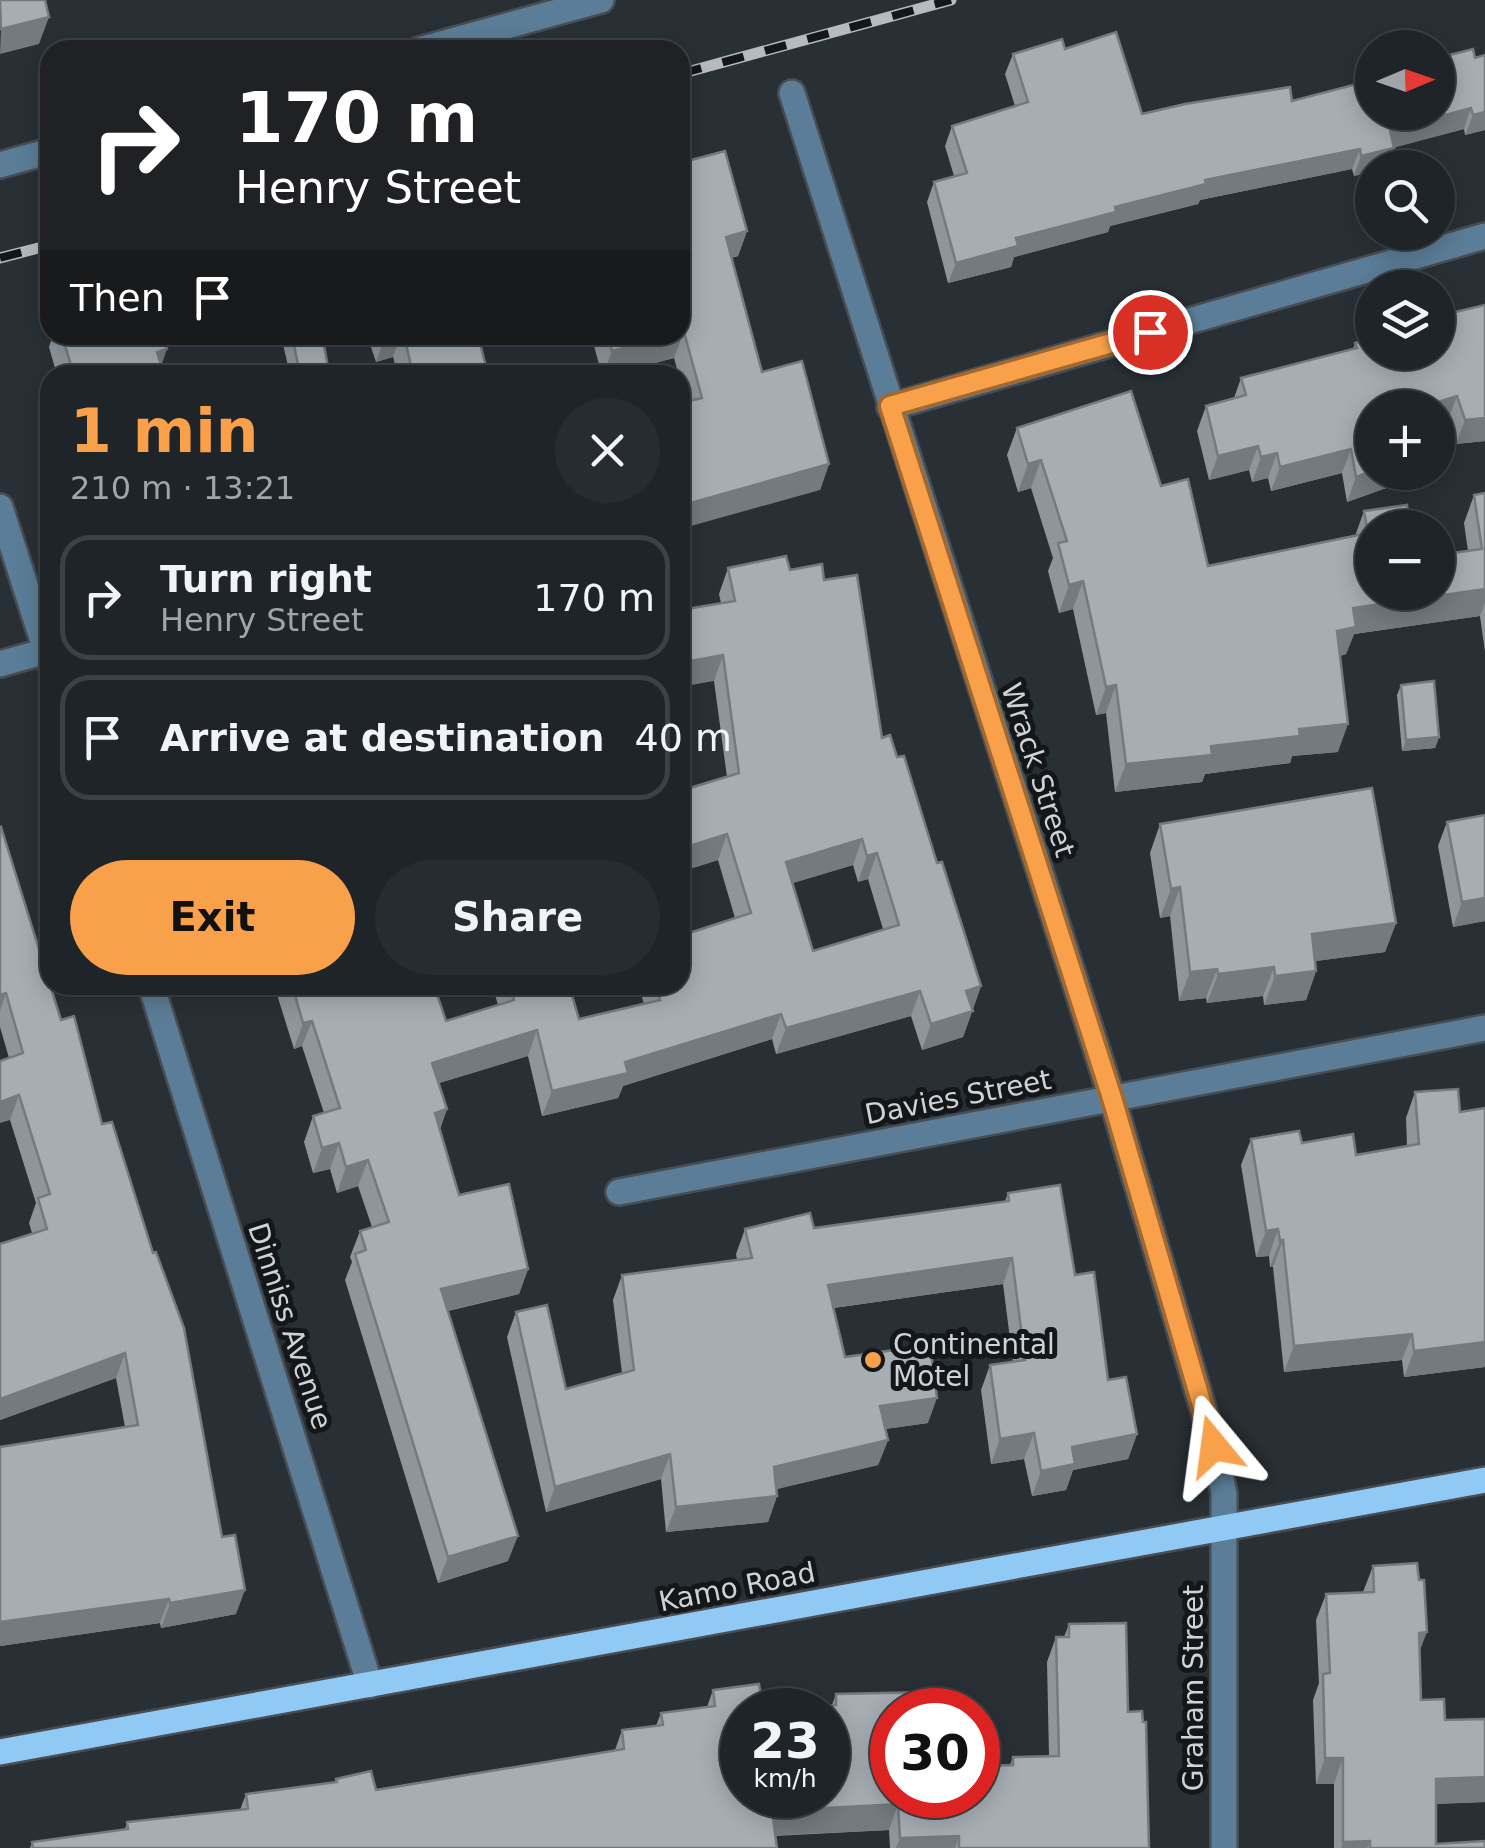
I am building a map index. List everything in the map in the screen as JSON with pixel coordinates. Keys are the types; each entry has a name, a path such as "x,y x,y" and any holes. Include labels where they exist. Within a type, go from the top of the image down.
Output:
{"main road":[{"name":"Kamo Road","path":"0,1752 1485,1480"}],"street":[{"path":"455,40 601,0"},
{"name":"Wrack Street","path":"792,93 1112,1098 1214,1446 1224,1493 1224,1528"},
{"path":"0,165 40,154"},
{"path":"890,406 1485,236"},
{"path":"0,507 40,632"},
{"path":"0,664 40,658"},
{"name":"Dinniss Avenue","path":"155,995 370,1685"},
{"name":"Davies Street","path":"619,1192 1485,1028"},
{"name":"Graham Street","path":"1224,1528 1224,1848"}],"building":[{"path":"0,0 45,0 49,17 1,29"},
{"path":"1116,32 1142,114 1290,87 1292,101 1355,84 1355,130 1390,130 1394,148 1360,149 1205,180 1206,184 1115,207 1116,212 1016,238 1018,246 956,263 934,182 967,173 952,126 1028,102 1013,54 1062,39 1065,49"},
{"path":"1473,49 1475,58 1485,55 1485,112 1473,115 1471,108 1455,112 1455,54"},
{"path":"725,151 747,231 726,237 762,372 802,361 829,464 690,503 690,401 702,398 688,345 690,160"},
{"path":"1485,305 1485,418 1465,420 1455,390 1355,390 1355,471 1351,449 1280,467 1277,453 1261,457 1258,446 1218,456 1206,406 1246,395 1241,378 1355,349 1355,370 1455,370 1455,312"},
{"path":"65,345 166,345 167,349 157,352 161,365 71,365"},
{"path":"294,345 324,345 328,365 298,365"},
{"path":"406,345 480,345 486,365 411,365"},
{"path":"610,345 634,345 612,351"},
{"path":"1131,391 1161,486 1188,479 1208,566 1355,536 1356,627 1337,631 1348,724 1299,729 1300,736 1211,746 1212,755 1126,764 1116,685 1106,687 1083,581 1069,585 1058,543 1067,541 1041,460 1028,464 1017,428"},
{"path":"1485,493 1485,589 1455,593 1455,553 1482,549 1474,495"},
{"path":"1407,505 1408,510 1371,510"},
{"path":"786,556 790,570 822,564 824,580 857,575 882,738 890,735 897,757 904,756 981,986 966,991 973,1011 931,1024 920,991 786,1028 781,1014 625,1062 628,1073 552,1091 537,1030 432,1063 447,1109 435,1113 459,1195 509,1184 528,1269 441,1289 518,1536 448,1557 355,1254 366,1250 360,1231 389,1222 368,1160 346,1167 339,1143 322,1148 313,1116 340,1108 312,1021 303,1023 295,995 437,995 446,1021 514,1000 513,995 572,995 579,1019 660,1000 659,995 690,995 690,933 751,913 727,834 690,846 690,788 739,773 723,655 690,661 690,608 735,601 728,568","holes":["862,839 867,856 877,853 899,925 813,951 786,862"]},
{"path":"1434,681 1439,737 1406,740 1401,685"},
{"path":"1372,788 1396,923 1312,934 1316,971 1275,976 1274,967 1218,974 1217,969 1190,972 1180,887 1171,889 1160,824"},
{"path":"1485,815 1485,898 1462,902 1447,822"},
{"path":"0,828 40,952 40,995 53,995 61,1020 74,1016 102,1124 112,1122 153,1253 156,1252 184,1328 222,1537 235,1535 245,1590 170,1603 169,1599 0,1622 0,1447 138,1425 125,1353 0,1399 0,1244 47,1229 38,1198 50,1194 19,1095 0,1102 0,1061 23,1053 6,993 0,995"},
{"path":"1458,1089 1460,1112 1485,1108 1485,1342 1414,1351 1412,1334 1294,1346 1283,1240 1280,1241 1278,1229 1266,1231 1251,1139 1299,1131 1302,1143 1353,1134 1356,1155 1419,1144 1415,1092"},
{"path":"1060,1185 1075,1275 1094,1272 1108,1380 1126,1377 1137,1434 1072,1447 1075,1464 1041,1471 1034,1433 1000,1439 990,1365 1025,1360 1012,1258 828,1285 845,1357 930,1345 937,1398 880,1406 888,1440 774,1467 777,1496 676,1507 670,1454 555,1487 516,1312 547,1305 566,1389 634,1370 622,1275 752,1258 745,1229 810,1213 814,1228 1009,1201 1008,1193"},
{"path":"1417,1563 1419,1580 1424,1580 1427,1632 1419,1633 1421,1700 1444,1699 1445,1720 1485,1719 1485,1777 1436,1779 1436,1844 1485,1841 1485,1848 1370,1848 1370,1841 1343,1842 1343,1758 1325,1758 1323,1674 1330,1673 1326,1594 1374,1592 1373,1566"},
{"path":"1126,1623 1128,1712 1142,1711 1146,1722 1149,1848 959,1848 959,1836 900,1838 899,1818 1000,1818 1000,1765 1013,1765 1013,1757 1059,1756 1056,1637 1069,1637 1069,1624"},
{"path":"759,1684 760,1688 728,1688"},
{"path":"720,1689 720,1818 773,1818 777,1848 33,1848 32,1842 128,1829 127,1822 248,1809 246,1794 337,1782 336,1779 371,1771 376,1790 624,1749 622,1730 663,1725 661,1713 715,1706 713,1690"},
{"path":"870,1693 870,1806 850,1807 850,1694"}],"railway":[{"path":"690,71 951,0"},
{"path":"0,258 40,248"}],"place":[{"name":"Continental Motel","path":"873,1360"}],"route":[{"path":"1150,332 890,406 1112,1098 1214,1446"}]}
